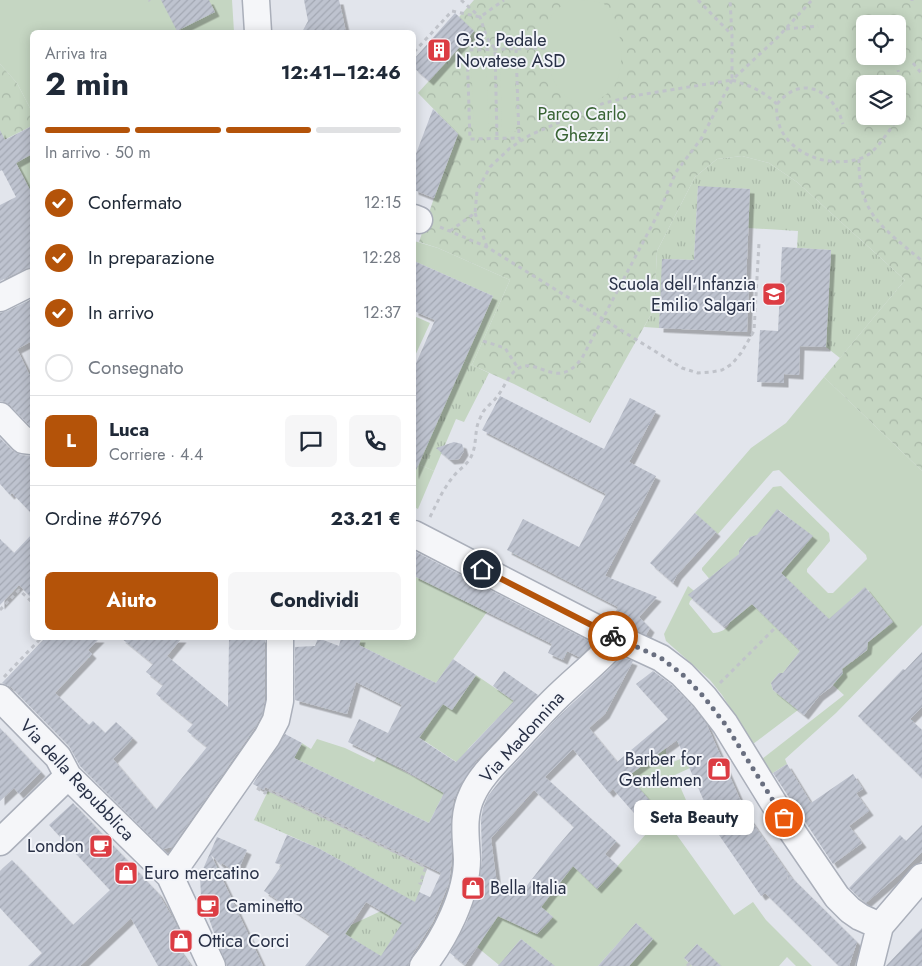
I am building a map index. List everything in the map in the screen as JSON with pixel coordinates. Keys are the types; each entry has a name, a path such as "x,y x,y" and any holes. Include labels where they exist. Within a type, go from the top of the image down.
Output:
{"street":[{"path":"256,0 258,30"},
{"path":"0,298 30,283"},
{"path":"0,416 23,440 30,440"},
{"path":"417,535 596,628 661,658 682,674 704,697 725,724 784,818 837,897 860,917 880,926"},
{"name":"Via Madonnina","path":"423,966 449,926 461,890 466,872 465,820 472,794 484,776 554,700 606,654 619,638"},
{"path":"170,876 267,737 276,720 281,692 280,640"},
{"name":"Via della Repubblica","path":"0,698 58,757 68,776 170,876 212,966"},
{"path":"0,842 68,776"},
{"path":"870,966 880,926 922,877"}],"path":[{"path":"461,0 480,17 487,38 494,50 497,138"},
{"path":"416,50 452,11 480,17 504,0"},
{"path":"698,0 732,35"},
{"path":"730,0 732,80"},
{"path":"417,535 444,489 470,459 474,450 477,426 483,413 518,368 524,366 554,373 568,372 582,358 660,210 676,172 701,139 732,80 812,0"},
{"path":"785,29 818,26"},
{"path":"520,139 470,139 467,50 547,48"},
{"path":"516,49 520,139"},
{"path":"913,63 922,74"},
{"path":"843,124 836,106 828,96 819,90 797,89 787,94 777,104 776,112 781,129 787,138 807,155 832,163 859,159 875,149 899,115 904,96 898,70"},
{"path":"487,247 475,213 477,191 490,168 520,139 600,105 639,95 732,80 761,91 777,104"},
{"path":"597,99 600,105"},
{"path":"859,159 859,178 867,208 879,224 922,261"},
{"path":"450,231 475,213"},
{"path":"416,219 487,247 682,368 698,373 722,370 732,364 754,331 759,243"},
{"path":"483,341 505,348 518,368"},
{"path":"0,610 19,590 30,600"},
{"path":"716,687 776,627"},
{"path":"0,681 39,640"},
{"path":"252,786 265,793 267,789 426,867 420,883 422,884"}],"green space":[{"path":"0,0 232,0 234,30 30,30 30,108 17,83 0,64"},
{"name":"Parco Carlo Ghezzi","path":"474,0 922,0 922,471 824,377 905,280 797,182 769,163 742,156 717,159 695,177 657,251 654,309 590,423 472,365 510,280 438,248 419,242 458,134 418,93 474,31 459,17"},
{"path":"571,0 592,1 604,4 610,10 619,31 621,55 618,78 609,92 590,102 576,102 565,95 556,84 546,55 548,25 553,14"},
{"path":"486,53 489,133 474,134 471,54"},
{"path":"515,53 516,131 502,132 500,54"},
{"path":"0,64 17,83 30,108 30,127 0,142"},
{"path":"30,155 30,190 16,163"},
{"path":"742,156 769,163 797,182 905,280 840,358 826,347 831,250 797,248 798,231 748,228 750,189 698,187 694,260 663,259 659,328 644,327 654,309 657,251 695,177 717,159"},
{"path":"416,242 438,248 510,280 472,365 464,361 493,296 416,262"},
{"path":"416,317 430,323 416,354"},
{"path":"464,361 489,373 464,422 456,419 434,471 418,464"},
{"path":"824,377 922,471 922,625 836,713 785,759 787,764 771,774 762,759 844,695 833,685 841,667 847,661 852,662 867,650 866,644 892,621 868,590 862,590 851,599 851,602 829,619 781,573 810,539 809,534 779,510 775,512 755,538 753,536 746,541 733,563 728,563 713,575 712,582 702,570 773,487 781,486 829,533 830,541 807,569 807,572 828,593 833,593 867,559 866,555 779,470 773,471 718,534 695,513 751,448 786,423"},
{"path":"418,464 434,471 418,509 416,508 416,470"},
{"path":"416,577 487,612 436,683 359,645 360,640 416,640"},
{"path":"688,586 698,594 689,604 713,633 726,629 730,622 752,604 800,651 783,673 779,673 771,683 773,690 798,710 753,744 722,695 710,680 666,641 664,634"},
{"path":"476,675 514,701 468,749 461,765 411,732 443,704 452,710"},
{"path":"317,739 345,748 374,762 377,757 444,793 429,823 294,758 302,743 311,749"},
{"path":"666,748 666,765 685,757 690,768 675,775 693,816 674,831 734,915 753,902 766,920 812,966 796,966 787,957 779,966 721,966 697,944 684,958 692,966 629,966 653,939 636,923 598,966 547,966 550,962 521,939 499,965 477,947 498,916 537,934 553,917 541,907 573,866 598,888 662,816 628,776"},
{"path":"268,791 427,869 415,904 381,957 345,934 351,925 381,911 393,890 318,848 254,820"}],"building":[{"path":"161,0 209,0 215,12 176,30"},
{"path":"304,0 339,0 346,30 303,30 308,21"},
{"name":"G.S. Pedale Novatese ASD","path":"455,13 474,31 429,81 416,70 416,57"},
{"path":"433,109 458,134 434,198 416,191 416,154"},
{"path":"30,127 30,155 16,163 30,190 30,268 0,281 0,205 16,197 2,170 0,171 0,130 5,140"},
{"path":"698,186 750,189 746,284 749,284 747,332 659,328 662,259 694,260"},
{"path":"782,247 831,250 826,347 800,346 799,375 784,374 784,383 757,382 760,330 778,331"},
{"path":"416,262 493,296 416,470 416,363 435,320 416,312"},
{"path":"30,300 30,342 17,349 30,376 30,426 10,405 0,401 0,313"},
{"path":"500,396 604,449 630,398 656,411 629,462 656,476 605,576 657,597 639,617 650,628 646,635 612,619 618,607 507,550 523,519 579,547 606,494 482,430"},
{"path":"0,438 13,451 21,455 30,456 30,512 12,493 10,495 0,484"},
{"path":"454,442 462,444 464,451 459,459 450,460 436,448"},
{"path":"777,509 813,536 781,573 829,619 865,587 893,622 868,642 867,650 842,669 843,673 831,687 819,696 804,715 773,690 771,683 779,673 783,673 800,651 752,604 724,627 688,595 739,554 739,551 750,537 757,535"},
{"path":"695,513 716,532 677,575 673,583 650,563"},
{"path":"30,536 30,596 19,585 0,605 0,539 14,553"},
{"path":"416,552 593,643 579,657 567,651 563,660 548,653 552,644 416,577"},
{"path":"43,640 98,640 88,650 92,654 55,693 89,725 93,721 105,733 116,722 133,738 113,759 156,810 207,747 187,731 193,724 156,694 163,685 146,672 153,664 123,640 180,640 167,656 228,707 229,640 265,640 265,699 262,715 172,847 163,849 80,766 69,746 11,687 2,683"},
{"path":"317,640 323,640 339,646 340,640 360,640 359,645 436,683 453,659 476,675 452,710 443,704 419,738 456,762 514,701 493,686 504,671 538,695 477,760 459,788 454,799 451,817 452,859 449,883 433,922 411,957 408,966 305,966 330,935 264,891 282,865 275,863 287,835 318,848 415,902 419,892 430,897 441,873 265,787 264,790 253,784 285,734 302,743 294,758 429,823 444,793 405,770 348,742 359,719 388,733 402,705 356,682 347,714 295,700 295,647 315,646","holes":["366,902 402,923 381,956 345,934"]},
{"path":"922,652 922,707 910,719 922,730 922,778 858,716"},
{"path":"622,657 633,661 605,714 589,728 617,762 668,719 636,684 653,671 672,685 706,723 747,815 790,876 857,942 849,966 839,966 765,893 761,896 719,835 677,740 628,776 663,815 649,830 613,789 609,793 573,749 545,777 616,841 605,854 618,866 597,889 573,866 541,907 553,917 537,934 498,916 465,965 450,953 467,921 478,890 482,860 481,820 488,796 505,774 558,717","holes":["534,790 574,827 519,896 497,885 491,838"]},
{"path":"0,728 41,772 19,794 14,788 0,801"},
{"path":"787,764 811,803 853,774 863,789 856,793 869,811 849,826 862,843 833,864 773,773"},
{"path":"73,803 158,893 184,941 177,946 191,966 158,966 131,918 80,966 28,966 42,953 0,908 0,871 3,868 12,860 73,925 110,890 49,825"},
{"path":"922,825 922,852 866,903 849,888 900,835 906,841"},
{"path":"217,837 247,850 237,873 222,863 221,865 211,855 263,966 227,966 217,941 201,896 200,876"},
{"path":"636,923 653,939 629,966 598,966"},
{"path":"922,928 922,966 886,966"},
{"path":"521,939 555,966 498,966"},
{"path":"697,944 721,966 693,966 684,958"}],"way so far":[{"path":"613,636 661,658 682,674 704,697 725,724 784,818"}],"place":[{"name":"G.S. Pedale Novatese ASD","path":"439,50"},
{"name":"Scuola dell'Infanzia Emilio Salgari","path":"774,294"},
{"name":"Barber for Gentlemen","path":"719,769"},
{"name":"Seta Beauty","path":"784,818"},
{"name":"London","path":"101,846"},
{"name":"Euro mercatino","path":"126,873"},
{"name":"Bella Italia","path":"473,888"},
{"name":"Caminetto","path":"208,906"},
{"name":"Ottica Corci","path":"181,941"}],"route":[{"path":"482,569 613,636"}]}
